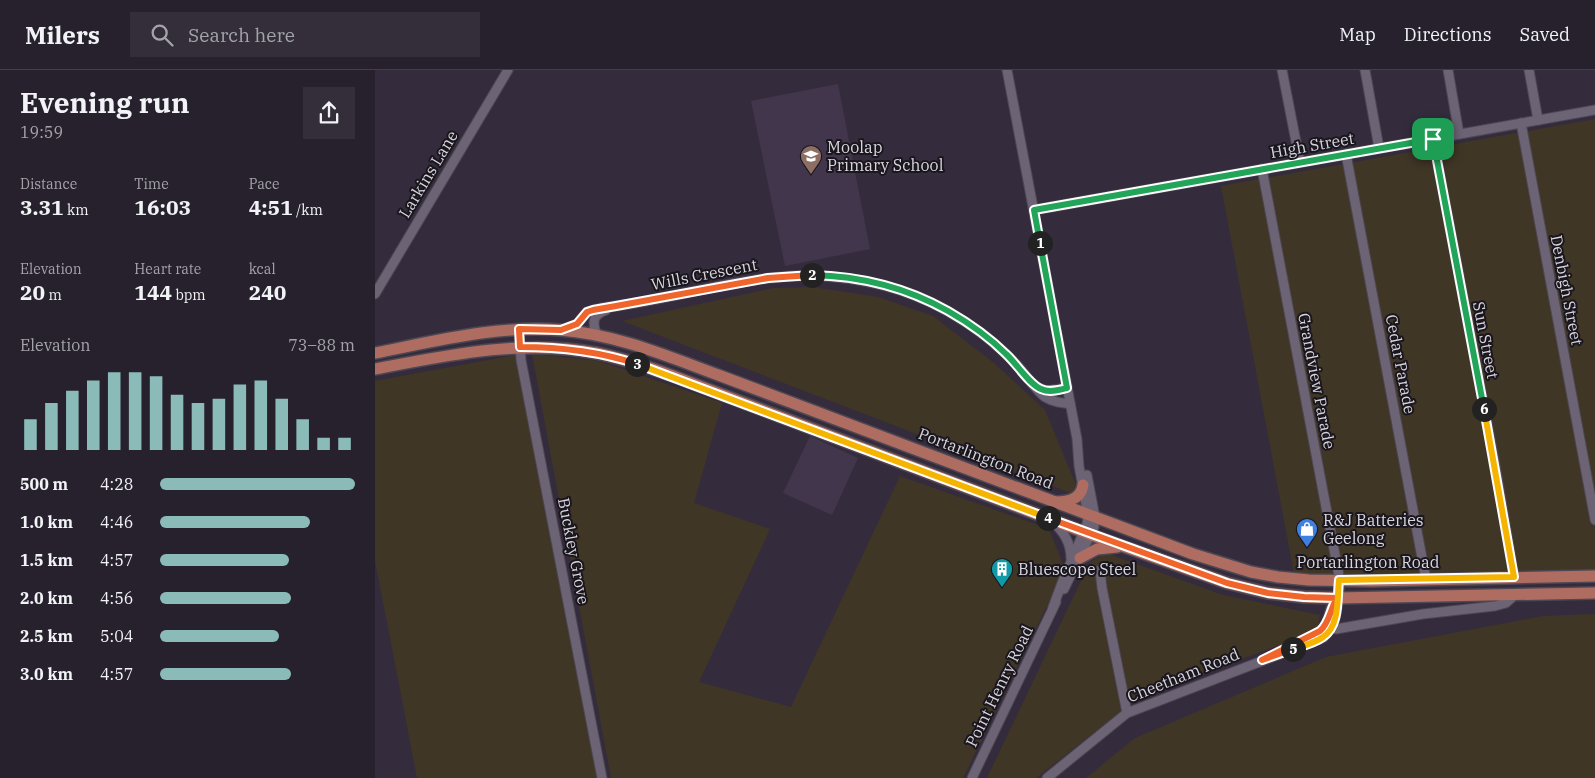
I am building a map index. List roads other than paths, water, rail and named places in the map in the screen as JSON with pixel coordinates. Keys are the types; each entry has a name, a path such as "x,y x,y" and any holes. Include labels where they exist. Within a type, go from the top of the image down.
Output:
{"main road":[{"name":"Portarlington Road","path":"375,353 482,333 519,329 561,330 597,335 646,348 1193,554 1237,568 1278,577 1339,580 1595,576"},
{"path":"375,369 488,349 520,347 569,349 597,353 634,363 1128,548 1235,585 1268,593 1337,598 1595,593"},
{"path":"1055,502 1075,499 1081,493 1083,485"},
{"path":"1075,560 1106,547 1128,548"}],"street":[{"name":"Larkins Lane","path":"375,294 508,70"},
{"path":"1007,70 1070,404 1084,465 1091,516"},
{"path":"1282,70 1300,162"},
{"path":"1365,70 1379,148"},
{"path":"1447,70 1459,134"},
{"path":"1529,70 1538,120"},
{"name":"High Street","path":"1034,210 1595,110"},
{"name":"Denbigh Street","path":"1521,124 1595,520"},
{"name":"Sun Street","path":"1433,139 1495,465 1514,577"},
{"name":"Cedar Parade","path":"1346,154 1426,579"},
{"name":"Grandview Parade","path":"1263,169 1339,580 1337,598"},
{"name":"Wills Crescent","path":"561,330 577,324 587,312 593,310 768,278 813,275 863,280 900,290 949,312 992,341 1046,398 1070,404"},
{"name":"Wills Crescent","path":"597,335 593,326 595,316 616,306"},
{"name":"Buckley Grove","path":"519,329 520,347 602,778"},
{"path":"1034,385 1046,391 1067,388"},
{"path":"1077,439 1083,485 1091,516"},
{"name":"Point Henry Road","path":"972,778 1053,607 1067,585 1075,560 1087,533 1087,524 1091,516"},
{"path":"1050,519 1066,537 1075,560"},
{"path":"1100,570 1127,713"},
{"path":"1337,598 1331,607 1329,627 1350,627 1423,614 1495,606 1506,603 1515,595"},
{"name":"Cheetham Road","path":"1047,778 1127,713 1262,660 1329,627"}],"place":[{"name":"Moolap Primary School","path":"811,175"},
{"name":"R&J Batteries Geelong","path":"1307,548"},
{"name":"Bluescope Steel","path":"1002,588"}]}
